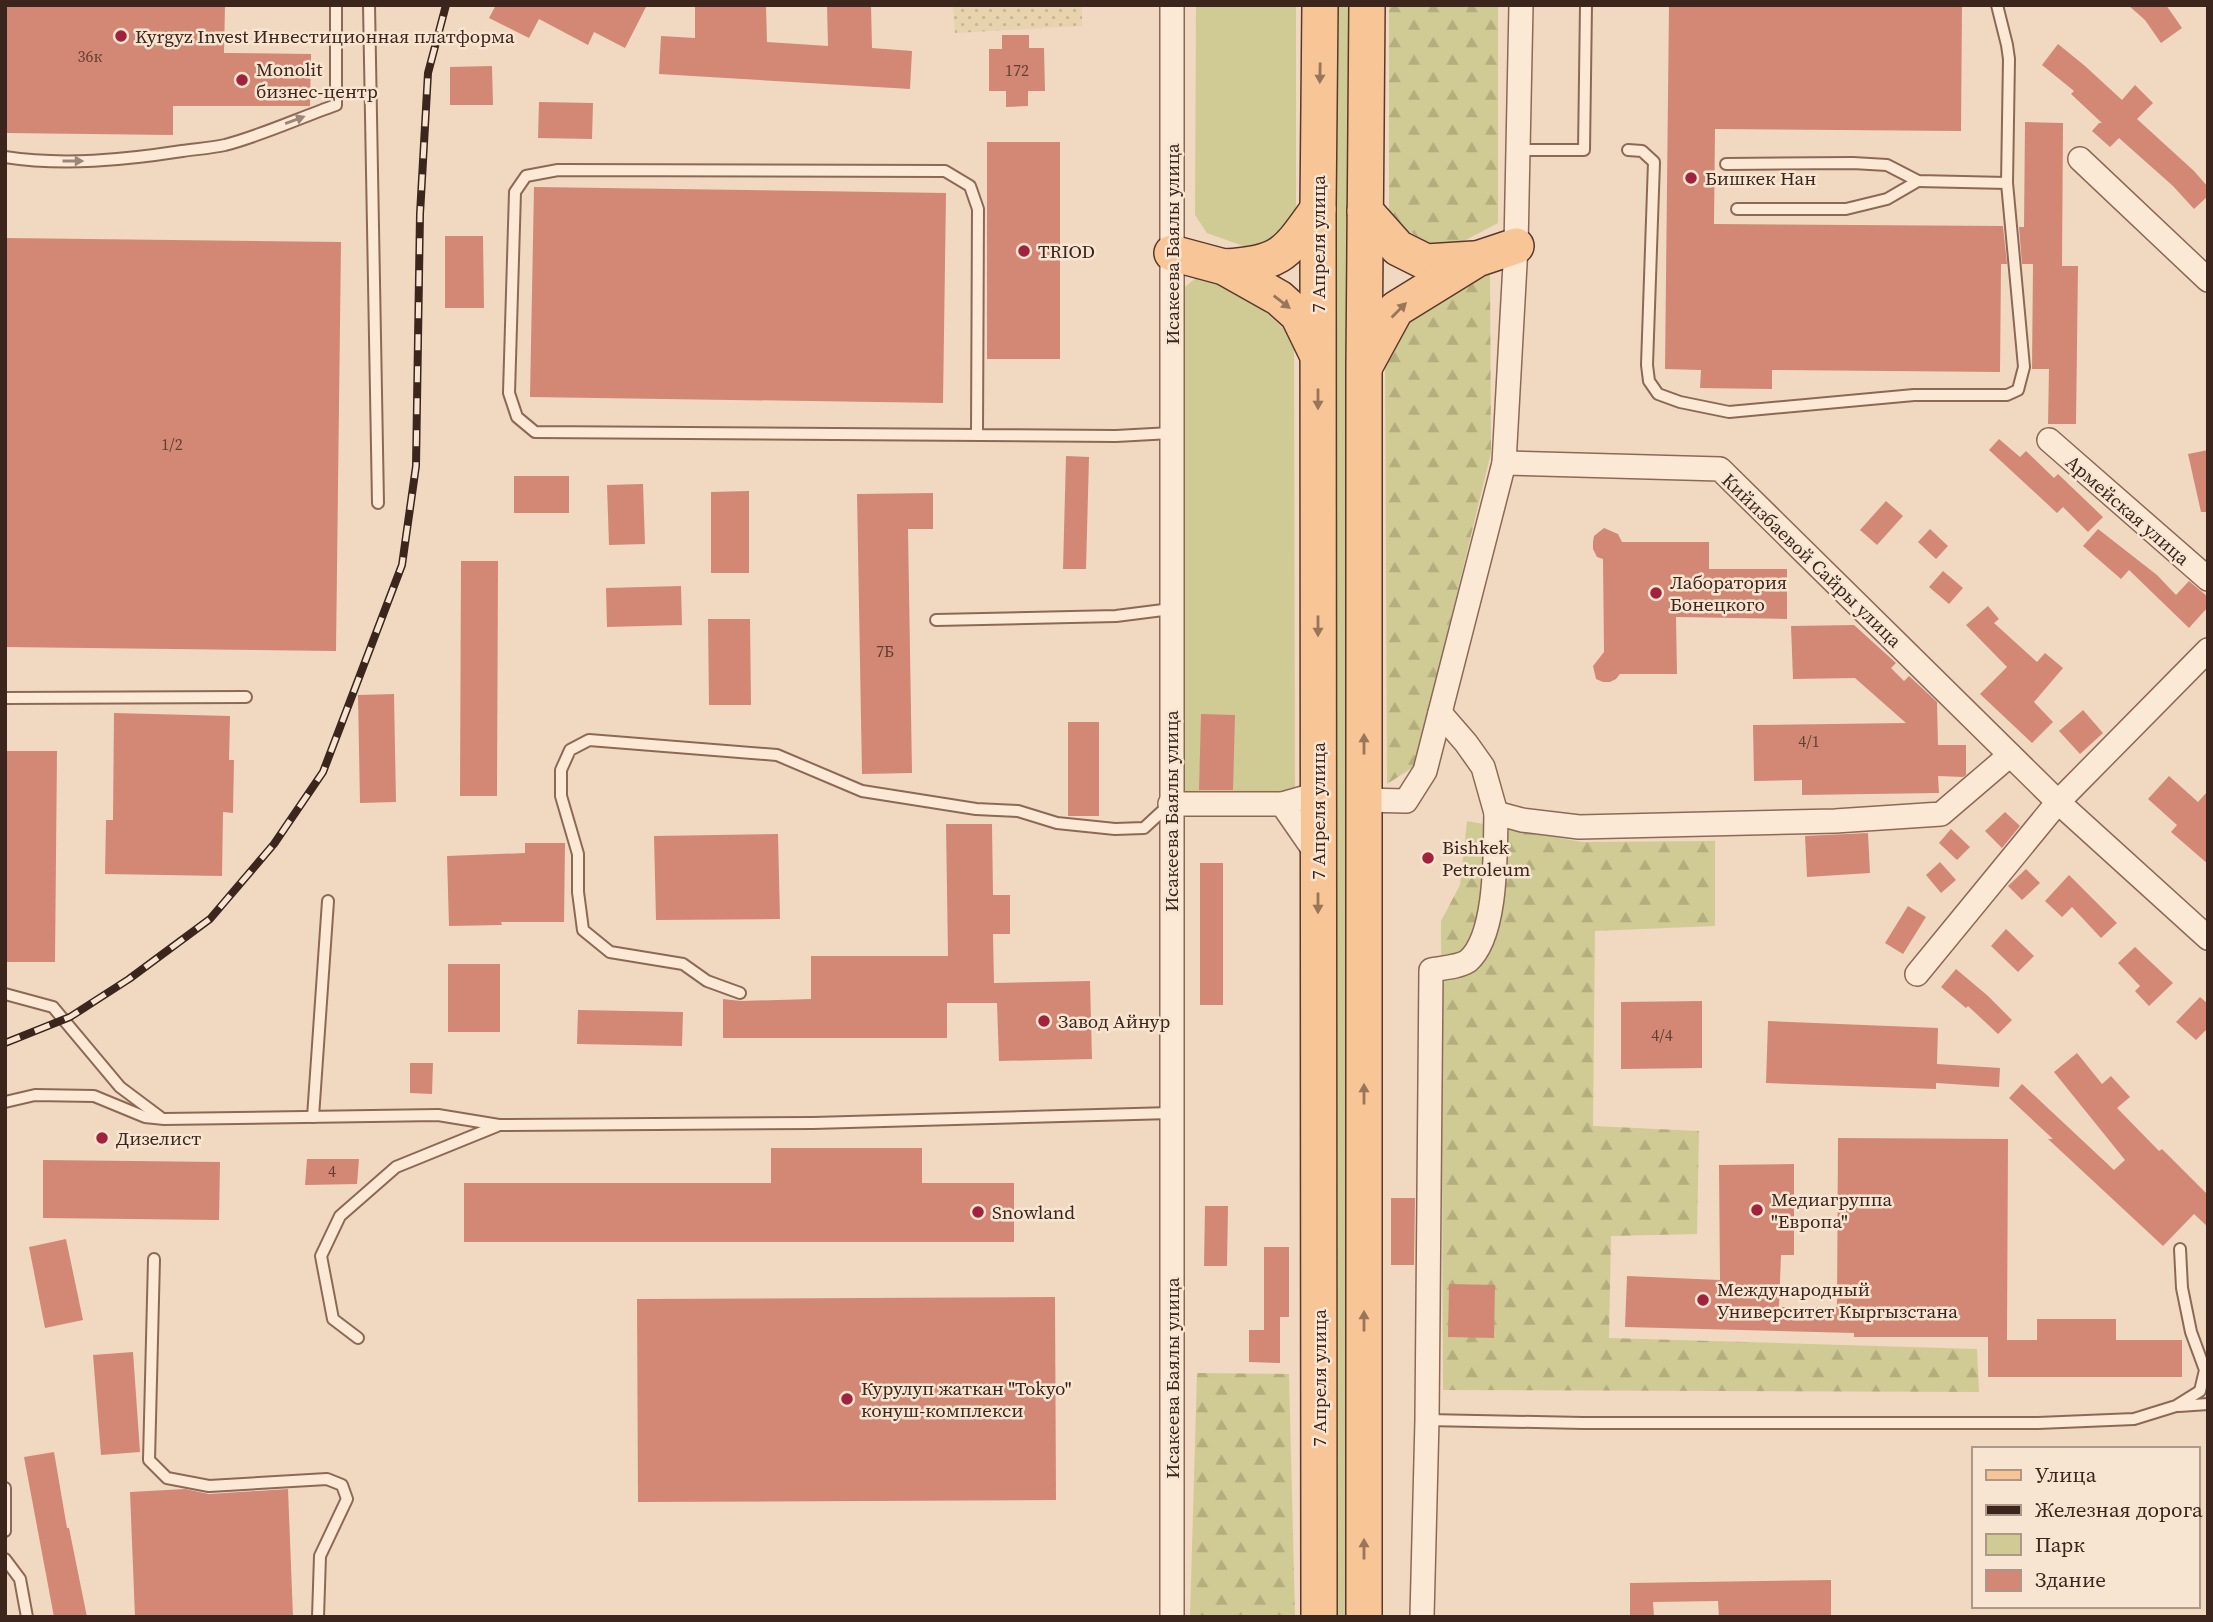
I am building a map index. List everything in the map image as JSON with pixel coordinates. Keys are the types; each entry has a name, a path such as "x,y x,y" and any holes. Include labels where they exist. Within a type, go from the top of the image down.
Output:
{"main road":[{"name":"7 Апреля улица","path":"1319,1617 1317,794 1320,5"},
{"path":"1364,1617 1363,800 1367,5"},
{"path":"1224,267 1256,265 1276,258 1294,243 1318,209"},
{"path":"1365,211 1398,248 1426,262 1477,259"},
{"path":"1364,367 1396,309 1477,259 1516,246"},
{"path":"1172,253 1224,267 1279,298 1298,315 1318,357"}],"street":[{"name":"Исакеева Баялы улица","path":"1172,5 1172,1617"},
{"path":"1363,800 1406,801 1425,771 1504,463 1520,150 1521,5"},
{"path":"2080,159 2208,280"},
{"name":"Армейская улица","path":"2049,440 2208,579"},
{"name":"Кийизбаевой Сайры улица","path":"1504,463 1720,470 2057,802 2208,938"},
{"path":"1917,974 2057,802 2208,650"},
{"path":"1422,1617 1431,970 1466,962 1481,945 1492,901 1496,813 1483,768 1440,713"},
{"path":"1496,813 1522,820 1579,827 1835,821 1941,814 2010,755"},
{"path":"1170,804 1282,804 1317,794"},
{"path":"1282,804 1318,856"}],"lane":[{"path":"5,157 30,161 90,161 210,147 257,135 336,105 337,5"},
{"path":"369,5 379,503"},
{"path":"1520,150 1590,150 1586,5"},
{"path":"1628,150 1643,151 1654,162 1655,170 1648,351 1649,381 1658,394 1680,402 1729,412 1913,395 2007,395 2018,390 2024,367 2007,183 2009,60 1997,5"},
{"path":"1726,164 1887,165 1918,181 2007,183"},
{"path":"977,435 978,209 970,186 945,171 558,170 526,176 515,192 509,393 517,417 535,432 1116,436 1171,433"},
{"path":"1737,209 1846,209 1887,199 1918,181"},
{"path":"936,620 1116,616 1171,609"},
{"path":"5,698 246,697"},
{"path":"740,993 706,981 683,964 610,952 583,930 578,892 578,854 561,796 561,770 570,750 589,740 777,755 862,791 976,809 1018,811 1057,823 1115,829 1144,828 1170,804"},
{"path":"313,1117 328,901"},
{"path":"5,994 53,1007 120,1087 164,1119"},
{"path":"5,1102 35,1095 94,1096 145,1117 164,1119 438,1115 499,1125 813,1123 1171,1113"},
{"path":"358,1338 333,1319 321,1256 340,1216 396,1167 499,1125"},
{"path":"2176,1406 2200,1391 2205,1370 2191,1332 2182,1288 2180,1249"},
{"path":"154,1259 149,1460 167,1478 209,1486 327,1479 342,1485 347,1499 320,1556 318,1617"},
{"path":"1426,1420 1583,1423 2038,1423 2134,1419 2176,1406 2208,1404"},
{"path":"5,1489 5,1531"},
{"path":"5,1559 20,1579 27,1617"}],"shaded area":[{"path":"953,5 1082,5 1082,26 955,33"}],"green space":[{"path":"1196,5 1296,5 1296,207 1283,237 1257,251 1207,233 1195,215"},
{"path":"1331,5 1349,5 1349,1617 1333,1617"},
{"path":"1389,5 1498,5 1498,223 1443,252 1389,219"},
{"path":"1490,274 1491,453 1415,766 1387,784 1385,356 1397,323"},
{"path":"1197,277 1242,291 1294,338 1295,792 1179,792 1180,291"},
{"path":"1467,821 1582,842 1715,841 1715,926 1595,931 1593,1126 1699,1131 1697,1234 1611,1236 1609,1338 1977,1349 1979,1392 1443,1390 1441,921 1460,885"},
{"path":"1197,1373 1289,1374 1295,1617 1190,1617"}],"building":[{"path":"5,5 225,5 224,53 311,54 310,106 173,106 173,135 5,133"},
{"path":"496,5 647,5 625,48 594,32 588,45 539,19 529,38 489,18"},
{"path":"695,5 766,5 767,42 828,46 827,5 871,5 872,48 912,51 910,89 659,74 661,36 695,38"},
{"name":"Бишкек Нан","path":"1669,5 1962,5 1961,131 1715,129 1714,224 2003,226 2007,264 2001,264 2000,372 1772,370 1772,389 1700,388 1701,370 1665,369"},
{"path":"2128,5 2166,5 2182,28 2161,43 2145,20"},
{"path":"1002,35 1029,35 1029,48 1044,48 1045,91 1028,91 1028,106 1006,107 1006,91 989,91 989,49 1002,49"},
{"path":"2058,44 2122,100 2135,85 2153,103 2137,119 2208,187 2208,196 2194,209 2173,186 2119,138 2110,147 2092,131 2102,123 2071,94 2074,91 2042,65"},
{"path":"492,66 493,105 450,105 450,67"},
{"path":"539,102 593,103 592,139 538,138"},
{"path":"2025,122 2063,123 2062,266 2078,266 2076,424 2048,424 2049,369 2032,369 2033,264 2022,264 2019,227 2024,227"},
{"name":"TRIOD","path":"987,142 1060,142 1060,359 987,359"},
{"path":"534,187 946,193 943,403 530,397"},
{"path":"445,236 483,236 484,308 445,308"},
{"path":"5,238 341,242 336,651 5,647"},
{"path":"1999,439 2020,457 2026,451 2054,478 2058,474 2103,517 2088,532 2063,507 2057,513 1989,450"},
{"path":"2208,450 2208,512 2201,512 2188,454"},
{"path":"1066,456 1089,457 1086,569 1063,569"},
{"path":"514,476 569,476 569,513 514,513"},
{"path":"643,484 645,544 609,545 607,485"},
{"path":"749,491 749,573 711,573 711,492"},
{"path":"933,493 933,529 908,529 912,773 862,774 857,494"},
{"path":"1886,501 1903,516 1877,545 1860,530"},
{"name":"Лаборатория Бонецкого","path":"1604,528 1618,534 1622,542 1709,542 1709,569 1787,569 1787,619 1676,617 1677,674 1620,674 1610,682 1596,679 1593,666 1604,652 1603,559 1597,557 1593,542 1594,536"},
{"path":"1930,529 1948,546 1936,559 1918,542"},
{"path":"2098,529 2157,575 2176,595 2189,581 2208,597 2208,607 2189,628 2129,570 2121,579 2083,546"},
{"path":"461,561 498,561 497,796 460,796"},
{"path":"1943,571 1963,588 1949,604 1929,587"},
{"path":"681,586 682,625 607,627 606,588"},
{"path":"1988,606 1999,619 1994,623 2037,662 2045,653 2063,668 2034,702 2053,722 2032,743 1980,694 2007,667 1966,625"},
{"path":"708,619 750,619 751,705 709,705"},
{"path":"1854,625 1896,663 1891,668 1904,681 1909,676 1937,702 1938,745 1966,745 1966,775 1938,776 1939,793 1802,795 1802,780 1754,781 1753,725 1906,723 1855,678 1793,679 1791,626"},
{"path":"394,694 396,802 360,803 358,695"},
{"path":"2083,710 2103,733 2080,754 2059,731"},
{"path":"114,713 230,716 229,760 234,760 233,813 223,812 222,876 105,874 106,820 113,820"},
{"path":"1201,714 1235,715 1233,790 1199,790"},
{"path":"1068,722 1099,722 1099,816 1068,816"},
{"path":"5,751 57,751 55,962 5,962"},
{"path":"2169,776 2198,802 2208,791 2208,864 2171,832 2177,825 2148,799"},
{"path":"2005,812 2020,826 2002,848 1985,831"},
{"path":"946,824 992,824 993,895 1010,895 1010,934 993,934 994,983 1090,981 1092,1059 999,1061 997,1003 947,1003 947,1038 723,1038 723,999 811,999 811,956 948,956"},
{"path":"1951,829 1970,847 1957,860 1939,843"},
{"path":"1868,833 1870,873 1807,877 1805,836"},
{"path":"778,834 780,919 656,920 654,836"},
{"path":"525,843 565,843 564,922 501,922 502,925 449,926 447,856 525,853"},
{"path":"1940,862 1956,880 1941,893 1926,875"},
{"path":"1200,863 1223,863 1223,1005 1200,1005"},
{"path":"2026,869 2040,883 2022,900 2008,886"},
{"path":"2069,875 2117,923 2101,938 2072,907 2062,917 2045,901"},
{"path":"1908,906 1926,917 1903,954 1885,943"},
{"path":"2006,929 2034,956 2018,972 1991,946"},
{"path":"2135,947 2173,983 2149,1006 2135,991 2140,986 2118,963"},
{"path":"448,964 500,964 500,1032 448,1032"},
{"path":"1956,969 2012,1020 1998,1034 1968,1006 1966,1008 1941,987"},
{"path":"2200,997 2208,1004 2208,1028 2196,1040 2176,1022"},
{"path":"1702,1001 1702,1068 1621,1069 1621,1002"},
{"path":"578,1010 683,1012 682,1046 577,1044"},
{"path":"1768,1021 1938,1028 1937,1064 2000,1068 1999,1087 1936,1083 1936,1089 1766,1083"},
{"path":"2077,1053 2102,1084 2111,1076 2130,1097 2117,1108 2208,1195 2208,1227 2194,1214 2163,1246 2048,1139 2053,1139 2009,1098 2022,1084 2114,1170 2125,1160 2054,1072"},
{"path":"410,1063 433,1063 432,1094 410,1093"},
{"path":"1838,1138 2008,1139 2007,1340 2037,1340 2037,1319 2116,1319 2116,1340 2182,1340 2182,1377 1988,1377 1988,1337 1854,1337 1854,1333 1625,1327 1627,1276 1720,1280 1719,1165 1794,1164 1794,1255 1781,1255 1779,1307 1837,1307"},
{"path":"771,1148 922,1148 922,1183 1014,1183 1014,1242 464,1242 464,1183 771,1183"},
{"path":"307,1159 359,1159 357,1184 305,1185"},
{"path":"43,1160 220,1162 219,1220 43,1218"},
{"path":"1391,1198 1415,1198 1414,1265 1391,1265"},
{"path":"1205,1206 1228,1206 1227,1266 1204,1266"},
{"path":"66,1239 83,1320 45,1328 29,1247"},
{"path":"1264,1247 1289,1247 1289,1317 1280,1317 1280,1363 1249,1362 1249,1330 1264,1330"},
{"path":"1449,1284 1495,1285 1494,1338 1448,1337"},
{"name":"Курулуп жаткан \"Tokyo\" конуш-комплекси","path":"1055,1297 1056,1500 638,1502 637,1299"},
{"path":"133,1352 140,1452 101,1455 93,1355"},
{"path":"54,1452 67,1528 87,1617 54,1617 24,1457"},
{"path":"185,1489 209,1494 288,1489 293,1617 135,1617 130,1492"},
{"path":"1831,1580 1831,1617 1719,1617 1718,1601 1653,1602 1654,1617 1630,1617 1630,1583"}],"railway":[{"path":"5,1043 70,1017 129,979 210,919 274,844 323,772 402,565 416,466 420,214 428,73 446,5"}],"place":[{"name":"Kyrgyz Invest Инвестиционная платформа","path":"121,36"},
{"name":"Monolit бизнес-центр","path":"242,80"},
{"name":"Бишкек Нан","path":"1691,178"},
{"name":"TRIOD","path":"1024,251"},
{"name":"Лаборатория Бонецкого","path":"1656,593"},
{"name":"Bishkek Petroleum","path":"1428,858"},
{"name":"Завод Айнур","path":"1044,1021"},
{"name":"Дизелист","path":"102,1138"},
{"name":"Медиагруппа \"Европа\"","path":"1757,1210"},
{"name":"Snowland","path":"978,1212"},
{"name":"Международный Университет Кыргызстана","path":"1703,1300"},
{"name":"Курулуп жаткан \"Tokyo\" конуш-комплекси","path":"847,1399"}]}
